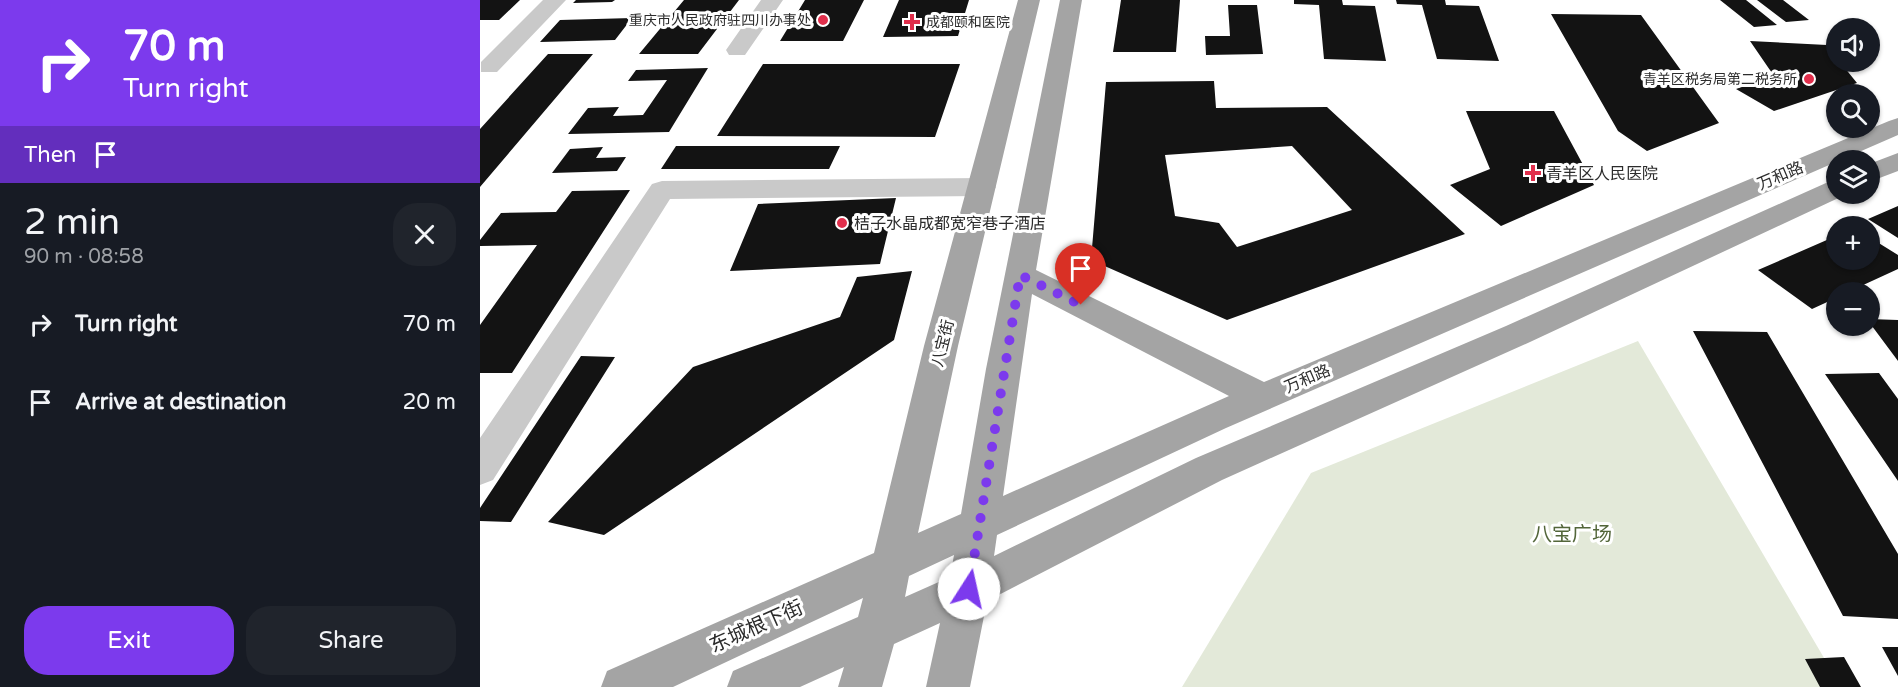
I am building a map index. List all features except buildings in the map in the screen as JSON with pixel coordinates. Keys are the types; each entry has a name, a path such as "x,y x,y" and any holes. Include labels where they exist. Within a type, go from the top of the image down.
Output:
{"main road":[{"name":"八宝街","path":"860,687 877,628 1029,0"},
{"path":"948,687 981,522 1003,369 1071,0"},
{"path":"1880,109 1898,102"},
{"name":"万和路","path":"890,567 981,522 1263,397 1898,126"},
{"name":"万和路","path":"1729,197 1826,135"},
{"path":"1880,169 1898,161"},
{"path":"1880,188 1898,183"},
{"path":"749,687 877,628 969,589 1209,469 1518,334 1826,193"},
{"path":"1767,220 1826,204"},
{"path":"1020,275 1263,397"},
{"name":"东城根下街","path":"623,687 890,567"}],"street":[{"path":"489,67 555,0"},
{"path":"737,50 772,0"},
{"path":"480,469 662,190 982,187"}],"green space":[{"name":"八宝广场","path":"1638,341 1827,663 1832,687 1182,687 1311,473"}],"place":[{"name":"重庆市人民政府驻四川办事处","path":"823,20"},
{"name":"成都颐和医院","path":"912,22"},
{"name":"青羊区税务局第二税务所","path":"1809,79"},
{"name":"青羊区人民医院","path":"1533,173"},
{"name":"桔子水晶成都宽窄巷子酒店","path":"842,223"}],"route":[{"path":"969,589 1020,275 1081,305"}]}
